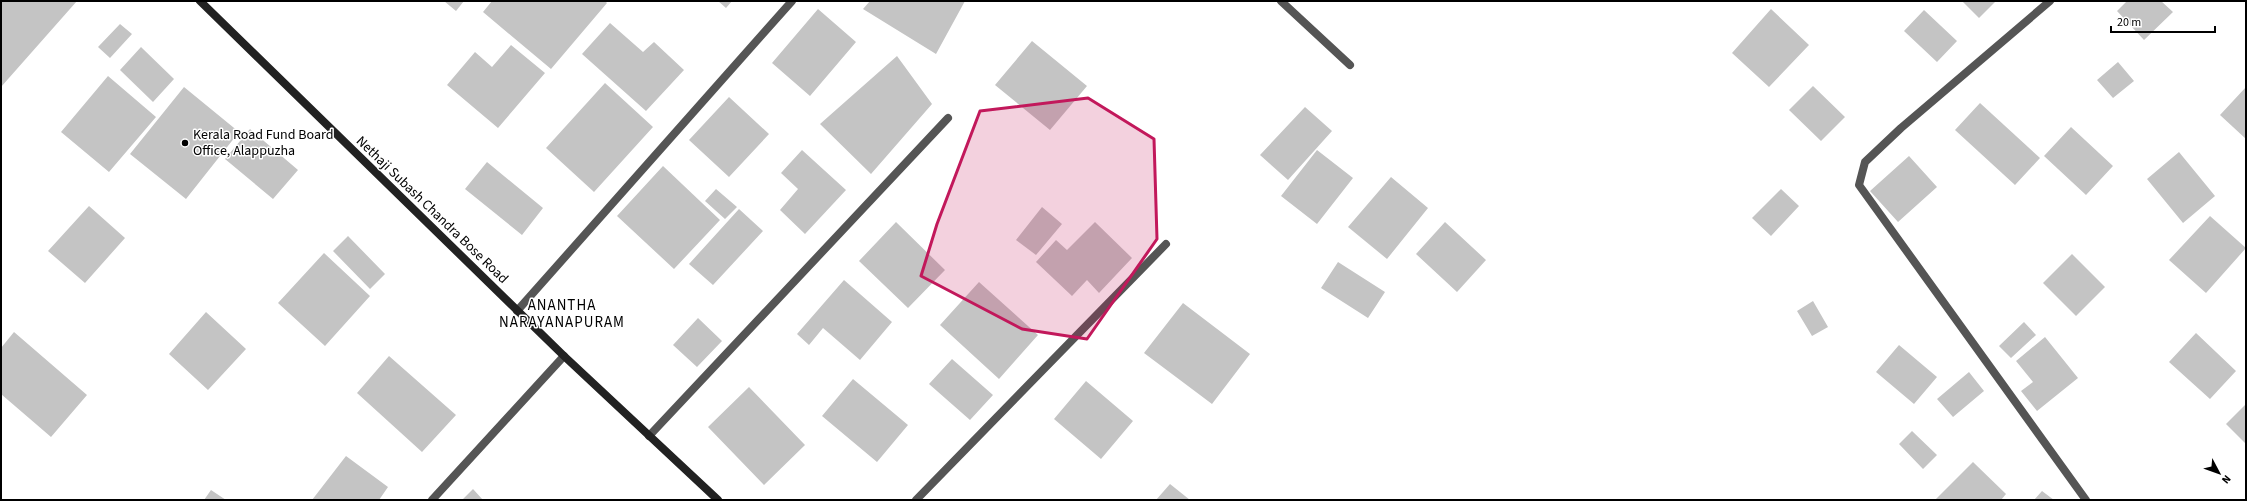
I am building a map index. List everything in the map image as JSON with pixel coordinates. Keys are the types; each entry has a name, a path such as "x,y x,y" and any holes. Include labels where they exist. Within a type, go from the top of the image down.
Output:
{"main road":[{"name":"Nethaji Subash Chandra Bose Road","path":"200,1 517,311 718,500"}],"street":[{"path":"517,311 792,1"},
{"path":"1281,1 1350,65"},
{"path":"2050,1 1901,128 1865,162 1859,185 2086,500"},
{"path":"649,436 948,118"},
{"path":"916,500 1166,244"},
{"path":"432,500 564,356"}],"highlighted area":[{"path":"1088,98 1154,139 1157,239 1087,339 1022,329 921,276 937,224 980,111"}],"building":[{"path":"1,1 77,1 1,87"},
{"path":"444,1 464,1 456,11"},
{"path":"492,1 605,1 607,3 551,69 483,12"},
{"path":"718,1 732,1 726,8"},
{"path":"870,1 965,1 936,54 863,9"},
{"path":"1962,1 1996,1 1979,18"},
{"path":"2127,1 2161,1 2173,12 2144,40 2117,11"},
{"path":"818,9 856,42 810,96 772,63"},
{"path":"1771,9 1809,45 1769,87 1732,53"},
{"path":"1924,10 1957,41 1937,62 1904,31"},
{"path":"610,23 643,52 654,42 684,70 646,111 582,54"},
{"path":"120,24 132,34 110,58 98,47"},
{"path":"1032,41 1087,86 1050,130 995,85"},
{"path":"511,45 545,73 498,128 447,85 475,52 492,67"},
{"path":"141,47 174,79 153,102 120,70"},
{"path":"897,56 932,104 871,174 820,124"},
{"path":"2118,62 2134,81 2113,98 2097,80"},
{"path":"108,76 156,117 109,172 61,132"},
{"path":"605,83 653,127 594,192 546,148"},
{"path":"1813,86 1845,117 1821,141 1789,110"},
{"name":"Kerala Road Fund Board Office, Alappuzha","path":"184,87 239,132 186,199 130,154"},
{"path":"2246,87 2246,139 2220,115"},
{"path":"729,97 769,134 729,177 689,140"},
{"path":"1980,103 2040,158 2015,185 1955,130"},
{"path":"1305,107 1332,131 1288,180 1260,155"},
{"path":"2071,127 2113,166 2086,195 2044,156"},
{"path":"250,129 298,170 273,199 225,159"},
{"path":"802,150 846,190 805,234 780,210 798,189 781,173"},
{"path":"1317,150 1353,178 1317,224 1281,196"},
{"path":"2179,152 2215,196 2183,223 2147,179"},
{"path":"1909,156 1937,187 1898,222 1870,191"},
{"path":"487,162 543,208 522,235 465,189"},
{"path":"663,166 720,220 674,269 617,216"},
{"path":"1391,177 1428,208 1387,259 1348,227"},
{"path":"716,189 737,207 725,219 705,201"},
{"path":"1781,189 1799,206 1771,236 1752,218"},
{"path":"89,206 125,238 85,283 48,251"},
{"path":"1042,207 1062,224 1036,255 1016,240"},
{"path":"739,209 763,231 713,285 689,264"},
{"path":"2210,216 2246,248 2206,293 2169,260"},
{"path":"896,222 945,270 908,308 859,261"},
{"path":"1095,222 1132,258 1099,293 1087,280 1072,296 1036,262 1056,240 1067,250"},
{"path":"1445,222 1486,260 1457,292 1416,254"},
{"path":"348,236 385,274 370,289 333,251"},
{"path":"324,253 370,296 325,346 278,303"},
{"path":"2072,254 2105,287 2076,316 2043,283"},
{"path":"1338,262 1385,292 1368,318 1321,288"},
{"path":"844,280 892,322 860,360 823,328 809,345 797,334"},
{"path":"979,282 1038,335 999,379 940,325"},
{"path":"1813,301 1828,327 1812,336 1797,311"},
{"path":"1183,303 1250,354 1212,404 1144,353"},
{"path":"206,312 246,349 208,390 169,354"},
{"path":"698,318 722,341 697,367 673,345"},
{"path":"2024,322 2036,335 2011,358 1999,346"},
{"path":"14,332 87,395 51,437 1,394 1,348"},
{"path":"2196,333 2236,371 2210,399 2169,362"},
{"path":"2045,337 2078,378 2037,411 2021,391 2033,382 2016,361"},
{"path":"1899,345 1937,377 1914,404 1876,372"},
{"path":"389,356 456,415 422,452 357,393"},
{"path":"952,359 993,395 970,420 929,384"},
{"path":"1969,372 1984,391 1953,417 1937,399"},
{"path":"853,379 908,425 877,462 822,416"},
{"path":"1086,381 1133,421 1101,459 1054,419"},
{"path":"749,387 805,445 764,485 708,427"},
{"path":"2246,404 2246,444 2226,424"},
{"path":"1912,431 1937,455 1923,469 1899,444"},
{"path":"346,456 388,487 379,500 312,500"},
{"path":"1973,462 2006,494 2001,500 1935,500"},
{"path":"1170,484 1190,500 1156,500"},
{"path":"473,489 483,500 462,500"},
{"path":"211,490 226,500 204,500"},
{"path":"2042,491 2054,500 2034,500"}],"place":[{"name":"Kerala Road Fund Board Office, Alappuzha","path":"185,143"}],"district":[{"name":"ANANTHA NARAYANAPURAM","path":"562,314"}]}
